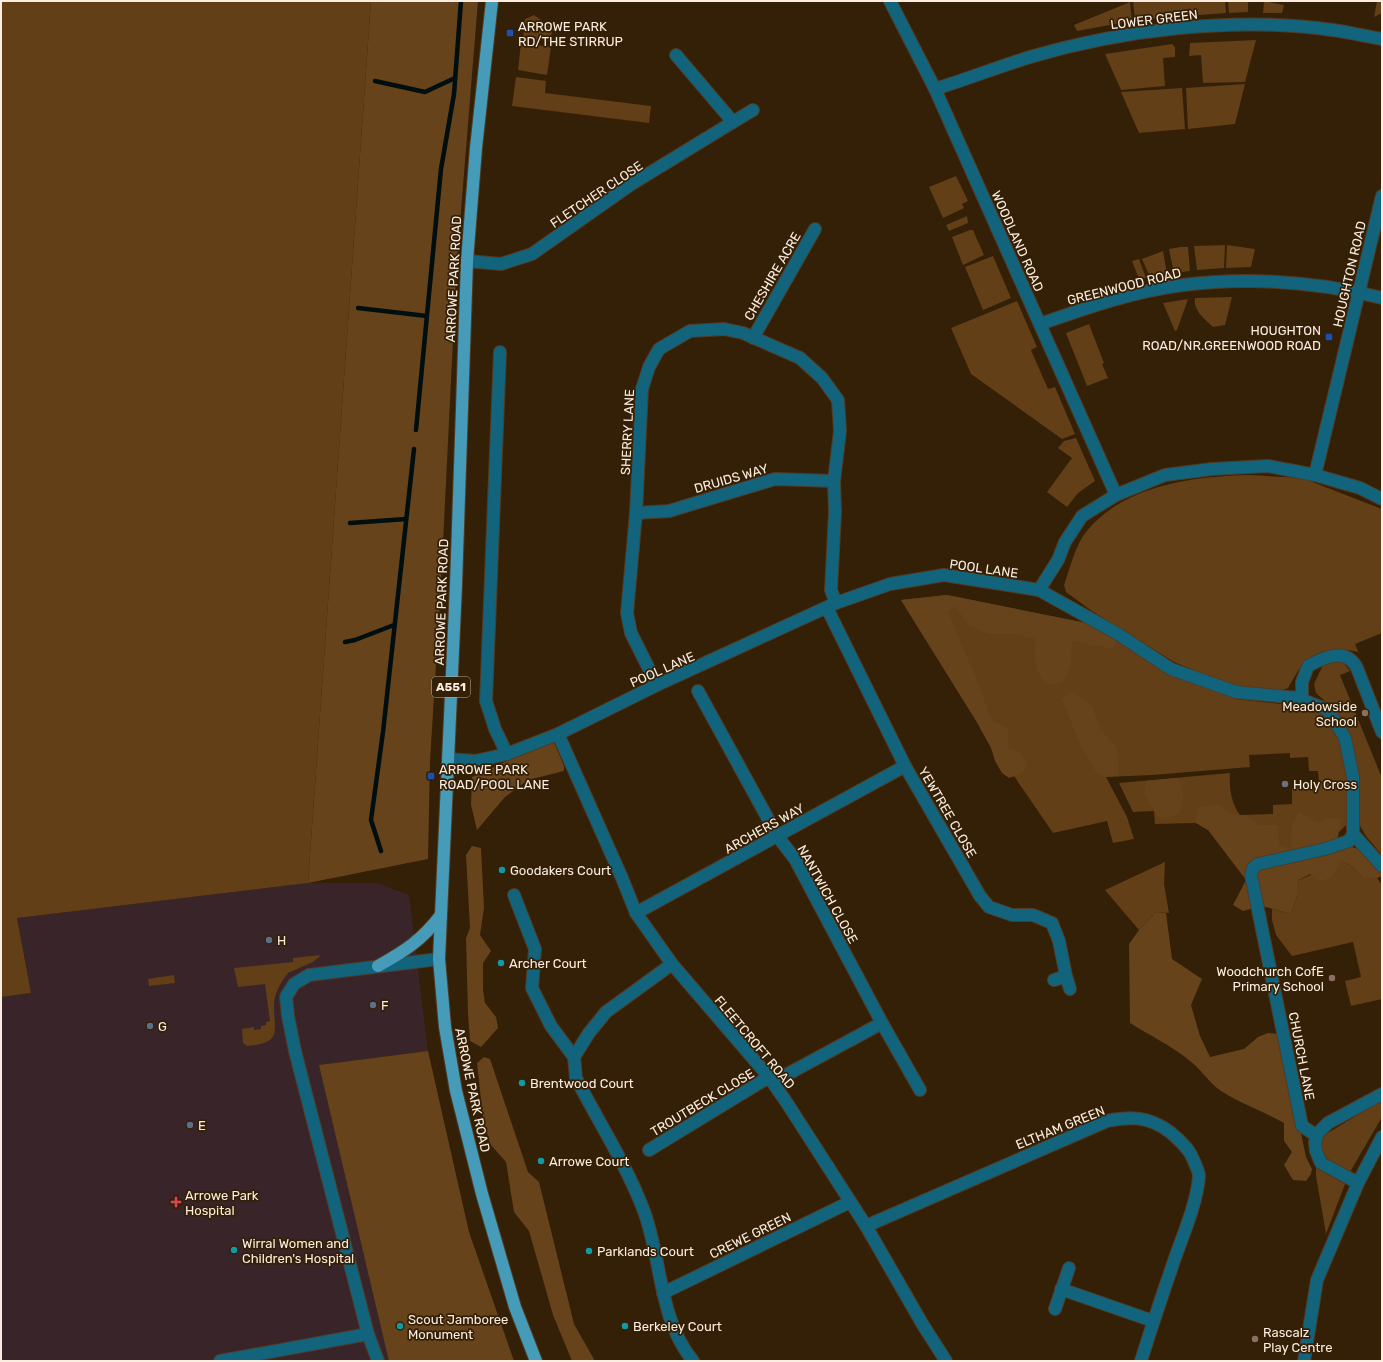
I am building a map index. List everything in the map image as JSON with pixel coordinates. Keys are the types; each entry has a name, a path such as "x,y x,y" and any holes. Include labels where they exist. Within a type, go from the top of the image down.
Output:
{"main road":[{"name":"ARROWE PARK ROAD","path":"492,1 476,148 467,261 439,959 444,1027 456,1091 482,1194 515,1307 536,1361"},
{"path":"378,966 417,942 441,915"}],"street":[{"name":"WOODLAND ROAD","path":"890,1 935,89 1116,495"},
{"name":"LOWER GREEN","path":"935,89 1030,57 1135,34 1172,29 1229,25 1275,26 1331,30 1382,39"},
{"path":"676,55 733,122"},
{"name":"FLETCHER CLOSE","path":"467,261 501,264 532,254 630,185 753,110"},
{"name":"HOUGHTON ROAD","path":"1315,475 1382,196"},
{"name":"CHESHIRE ACRE","path":"753,338 815,228"},
{"name":"GREENWOOD ROAD","path":"1040,324 1089,307 1182,285 1256,281 1296,284 1359,292 1382,298"},
{"name":"SHERRY LANE","path":"657,686 631,633 627,613 636,513 642,389 649,367 659,349 690,331 724,330 744,333 800,358 822,378 838,400 840,431 834,481 835,512 831,606"},
{"path":"500,352 486,701 495,729 507,754"},
{"path":"1039,590 1056,564 1071,532 1082,516 1116,495 1165,475 1212,469 1268,466 1315,475 1360,488 1382,499"},
{"name":"DRUIDS WAY","path":"636,513 669,511 775,479 834,481"},
{"name":"POOL LANE","path":"448,759 475,761 507,754 558,734 657,686 831,606 890,584 944,575 1039,590 1118,634 1171,669 1236,692 1302,699 1328,710 1345,738 1353,777 1353,834"},
{"name":"YEWTREE CLOSE","path":"831,606 905,766 980,896 989,907 1012,915 1033,915 1052,923 1059,941 1066,976"},
{"path":"1302,699 1302,682 1308,666 1324,656 1339,655 1346,657 1354,661 1382,732"},
{"name":"NANTWICH CLOSE","path":"698,691 778,837 795,859 882,1023 920,1090"},
{"name":"FLEETCROFT ROAD","path":"558,734 636,913 672,964 771,1080 866,1226 923,1325 946,1361"},
{"name":"ARCHERS WAY","path":"636,913 778,837 905,766"},
{"path":"1353,834 1382,866"},
{"name":"CHURCH LANE","path":"1317,1136 1302,1126 1251,875 1252,868 1258,864 1324,849 1349,840 1353,834"},
{"path":"514,895 535,949 532,988 551,1026 574,1057 576,1078 635,1190 645,1215 671,1321 679,1340 693,1361"},
{"path":"378,1361 368,1334 295,1051 286,997 294,984 309,975 439,959"},
{"path":"574,1057 589,1033 606,1012 672,964"},
{"path":"1054,980 1066,976 1070,989"},
{"name":"TROUTBECK CLOSE","path":"649,1150 771,1080 882,1023"},
{"path":"1358,1183 1321,1163 1316,1151 1315,1142 1318,1133 1328,1123 1382,1094"},
{"name":"ELTHAM GREEN","path":"866,1226 1107,1121 1125,1117 1143,1119 1156,1123 1169,1130 1189,1150 1199,1174 1195,1196 1184,1234 1153,1321 1141,1361"},
{"path":"1304,1361 1317,1280 1358,1183 1381,1142"},
{"name":"CREWE GREEN","path":"664,1293 850,1202"},
{"path":"1055,1309 1068,1268"},
{"path":"1061,1289 1153,1321"},
{"path":"220,1361 368,1334"}],"shaded area":[{"path":"1,1 371,1 308,883 17,918 31,993 1,997"},
{"path":"371,1 478,1 457,260 441,583 430,761 428,859 308,883"},
{"path":"1133,1 1225,1 1226,13 1135,20"},
{"path":"1228,1 1248,1 1248,12 1229,13"},
{"path":"1264,1 1284,5 1282,13 1263,13"},
{"path":"1377,1 1382,1 1382,13 1374,17"},
{"path":"1130,2 1132,21 1077,31 1074,25"},
{"path":"534,15 552,28 551,41 523,38 525,19"},
{"path":"1256,40 1245,82 1203,83 1201,55 1189,56 1190,43"},
{"path":"521,43 551,47 547,75 518,70"},
{"path":"1172,44 1175,47 1175,57 1163,58 1165,86 1121,90 1105,54"},
{"path":"516,77 546,81 545,93 651,106 649,123 512,106"},
{"path":"1245,84 1235,124 1188,129 1186,88"},
{"path":"1182,88 1185,129 1139,133 1121,92"},
{"path":"956,176 968,201 962,204 964,208 943,218 929,187"},
{"path":"967,216 968,223 949,231 946,225"},
{"path":"973,230 984,255 963,265 952,237"},
{"path":"1225,245 1224,268 1197,270 1194,246"},
{"path":"1227,245 1255,249 1251,267 1226,268"},
{"path":"1188,247 1190,271 1174,273 1169,249"},
{"path":"1163,251 1167,274 1150,277 1142,259"},
{"path":"993,256 1011,298 983,310 965,267"},
{"path":"1139,259 1146,278 1139,279 1132,261"},
{"path":"1232,297 1225,325 1213,327 1200,314 1195,303 1195,298"},
{"path":"1188,299 1177,330 1175,331 1163,303"},
{"path":"1017,301 1037,347 1031,350 1048,389 1055,387 1075,434 1062,439 971,374 951,328"},
{"path":"1089,324 1104,363 1102,364 1108,378 1087,386 1066,333"},
{"path":"1076,438 1095,481 1078,493 1067,507 1047,492 1072,458 1058,448 1064,441"},
{"path":"1250,475 1302,478 1382,509 1382,633 1355,644 1361,658 1358,652 1351,650 1329,650 1315,655 1303,664 1288,688 1280,691 1237,688 1174,662 1092,611 1066,592 1064,585 1073,557 1086,532 1101,516 1120,503 1161,486 1184,481"},
{"path":"947,595 1091,624 1169,672 1236,699 1308,707 1326,714 1346,751 1351,801 1348,823 1339,832 1320,843 1281,852 1219,824 1208,830 1196,823 1155,824 1154,811 1133,812 1119,783 1230,773 1231,795 1234,805 1240,815 1273,814 1273,805 1292,804 1292,788 1319,786 1318,771 1309,771 1308,757 1290,758 1290,753 1249,755 1250,767 1106,777 1127,817 1134,839 1113,843 1107,821 1053,833 975,719 901,600"},
{"path":"947,595 1091,624 1117,640 1113,649 1072,641 1071,668 1063,682 1051,685 1041,677 1038,671 1035,659 1035,639 1016,634 988,634 969,626 955,606 948,612 979,685 991,719 1009,730 1007,747 1021,752 1027,766 1021,774 1009,778 1002,773 995,761 991,748 975,719 901,600"},
{"path":"1341,660 1350,671 1340,675 1382,778 1382,855 1366,836 1359,824 1358,784 1353,747 1347,728 1335,710 1316,693 1314,684 1324,663"},
{"path":"1072,691 1093,707 1100,729 1116,746 1119,762 1118,776 1106,777 1097,774 1081,747 1062,699"},
{"path":"553,740 564,766 564,771 528,780 505,797 477,830 471,805 472,777"},
{"path":"1177,778 1183,790 1180,813 1171,817 1158,817 1144,794 1146,781"},
{"path":"1219,804 1232,814 1246,816 1260,825 1278,825 1278,838 1280,846 1291,849 1291,835 1299,812 1310,817 1317,823 1331,817 1341,819 1337,842 1364,851 1374,847 1382,856 1382,876 1377,878 1363,878 1350,865 1341,861 1332,877 1319,882 1310,874 1297,881 1297,896 1291,914 1262,906 1243,911 1233,905 1246,880 1208,830 1196,823 1198,807"},
{"path":"472,846 481,848 484,908 480,935 491,951 483,963 483,990 485,1003 496,1017 498,1028 481,1047 470,1041 468,1014 466,938 470,928 466,855"},
{"path":"1341,861 1350,865 1363,878 1377,878 1382,885 1382,999 1351,1006 1345,981 1361,977 1353,942 1292,956 1276,935 1272,920 1272,909 1291,914 1297,896 1297,881"},
{"path":"1165,862 1164,884 1169,913 1156,912 1139,930 1105,890"},
{"name":"Arrowe Park Hospital","path":"308,883 377,883 409,895 428,1051 319,1065 421,1361 1,1361 1,997 31,993 17,918"},
{"path":"1156,912 1166,913 1172,959 1202,979 1191,1005 1200,1036 1210,1057 1244,1049 1258,1037 1268,1033 1281,1034 1306,1157 1312,1169 1311,1174 1306,1181 1293,1180 1284,1165 1292,1152 1284,1141 1284,1123 1236,1100 1221,1091 1194,1064 1130,1023 1129,944 1139,930"},
{"path":"321,955 313,962 288,973 281,983 274,1000 275,1028 271,1039 266,1042 247,1046 243,1043 242,1029 254,1027 254,1030 261,1029 261,1026 266,1025 266,1022 270,1021 265,984 238,987 234,968 293,962 293,958"},
{"path":"174,975 175,983 149,986 148,979"},
{"path":"428,1051 469,1232 514,1361 389,1361 319,1065"},
{"path":"484,1057 490,1059 528,1172 539,1182 574,1324 595,1361 572,1361 553,1315 529,1231 514,1212 506,1162 490,1144 483,1118 477,1063"},
{"path":"1382,1100 1382,1117 1350,1172 1323,1156 1321,1147 1323,1136"},
{"path":"1316,1168 1345,1184 1326,1234 1316,1176"}],"waterway":[{"path":"416,430 441,169 454,94 461,1"},
{"path":"375,81 425,92 455,78"},
{"path":"358,308 427,316"},
{"path":"381,851 371,820 383,732 414,449"},
{"path":"350,523 406,519"},
{"path":"345,642 355,640 394,625"}],"place":[{"name":"ARROWE PARK RD/THE STIRRUP","path":"510,33"},
{"name":"HOUGHTON ROAD/NR.GREENWOOD ROAD","path":"1329,337"},
{"name":"Meadowside School","path":"1365,713"},
{"name":"ARROWE PARK ROAD/POOL LANE","path":"431,776"},
{"name":"Holy Cross","path":"1285,784"},
{"name":"Goodakers Court","path":"502,870"},
{"name":"H","path":"269,940"},
{"name":"Archer Court","path":"501,963"},
{"name":"Woodchurch CofE Primary School","path":"1332,978"},
{"name":"F","path":"373,1005"},
{"name":"G","path":"150,1026"},
{"name":"Brentwood Court","path":"522,1083"},
{"name":"E","path":"190,1125"},
{"name":"Arrowe Court","path":"541,1161"},
{"name":"Arrowe Park Hospital","path":"176,1202"},
{"name":"Wirral Women and Children's Hospital","path":"234,1250"},
{"name":"Parklands Court","path":"589,1251"},
{"name":"Scout Jamboree Monument","path":"400,1326"},
{"name":"Berkeley Court","path":"625,1326"},
{"name":"Rascalz Play Centre","path":"1255,1339"}]}
